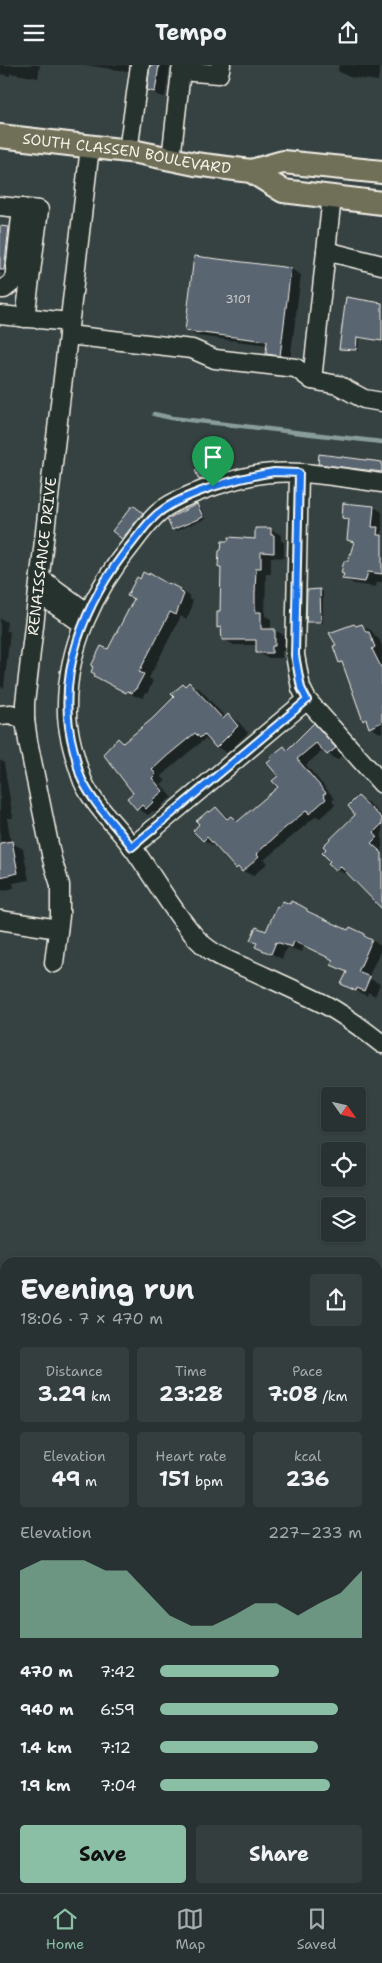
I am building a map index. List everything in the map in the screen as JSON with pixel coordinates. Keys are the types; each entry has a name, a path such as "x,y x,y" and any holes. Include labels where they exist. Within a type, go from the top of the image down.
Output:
{"main road":[{"name":"SOUTH CLASSEN BOULEVARD","path":"0,136 128,151 251,171 283,191 382,203"},
{"name":"SOUTH CLASSEN BOULEVARD","path":"251,171 283,162 382,172"}],"street":[{"path":"128,151 140,65"},
{"path":"171,159 181,71 219,75 221,65"},
{"name":"RENAISSANCE DRIVE","path":"54,963 61,899 60,885 52,859 25,720 25,703 90,147"},
{"path":"312,379 332,196"},
{"path":"0,206 39,210 25,318"},
{"path":"0,299 10,299 7,285 22,208"},
{"path":"326,251 382,265"},
{"path":"0,315 192,349 216,359 296,367 312,379 338,385 364,399 382,402"},
{"path":"382,483 299,473 274,472 250,476 213,487 163,509 154,516 119,559 86,619 76,641 66,709 71,742 82,779 89,793 132,847 192,934 212,952 323,1004 363,1029 382,1044"},
{"path":"299,473 295,655 301,688 307,700 382,784"},
{"path":"39,586 86,619"},
{"path":"132,847 307,700"},
{"path":"0,715 11,715 25,720"},
{"path":"0,919 58,929"}],"building":[{"path":"150,65 159,65 155,92 147,90"},
{"path":"0,226 9,227 4,270 0,270"},
{"path":"194,256 291,268 280,356 266,354 267,341 185,331"},
{"path":"346,297 382,303 382,341 357,337 356,350 339,349"},
{"path":"319,454 382,462 382,472 318,464"},
{"path":"224,458 229,471 199,480 195,470"},
{"path":"343,503 374,506 372,527 378,527 377,535 382,535 382,574 368,572 365,582 342,579 344,574 341,573 344,561 348,561 354,542 347,540 349,519 342,518"},
{"path":"197,504 203,517 172,530 167,519"},
{"path":"133,505 143,513 122,539 112,531"},
{"path":"255,528 271,528 271,535 274,535 274,553 261,552 261,568 256,568 255,594 255,612 261,612 261,629 275,629 275,646 272,646 272,653 256,653 256,640 222,640 221,627 217,628 217,611 220,611 221,567 218,567 222,541 228,541 229,537 255,539"},
{"path":"143,572 169,583 180,589 179,591 184,594 176,615 170,612 139,672 144,674 136,689 132,693 127,691 126,693 94,676 95,674 91,672 93,667 91,666 101,646 108,649 134,599 127,596 137,577 140,579"},
{"path":"320,589 321,622 306,622 307,590"},
{"path":"354,624 356,626 362,624 366,632 369,632 375,647 372,649 382,669 382,722 369,728 366,719 363,721 342,662 339,663 333,646 336,645 329,633"},
{"path":"189,682 223,719 228,714 238,726 216,748 204,734 200,738 195,733 167,756 152,770 156,774 152,778 163,791 152,800 153,802 146,809 142,805 137,810 127,798 133,793 103,754 118,738 123,743 152,719 174,697 171,694 183,684 185,686"},
{"path":"314,723 336,748 327,755 316,743 297,759 326,793 323,794 326,799 309,814 307,810 285,828 256,854 259,857 242,872 238,867 236,869 207,837 203,841 193,831 199,824 196,821 216,807 227,819 231,816 237,822 278,787 272,781 278,776 267,763 272,759 270,757 284,746 287,750"},
{"path":"358,796 382,818 382,824 374,832 377,837 371,843 382,853 382,909 340,866 336,870 328,863 330,861 322,853 326,849 323,846 355,815 348,806"},
{"path":"12,841 18,873 0,877 0,843"},
{"path":"283,901 290,904 291,901 307,909 307,911 348,930 350,927 365,934 364,936 372,940 358,972 370,977 364,991 357,988 356,991 341,984 347,972 331,965 333,960 294,941 292,947 276,942 271,954 255,947 257,943 250,940 256,927 266,931 277,906 279,907"}],"waterway":[{"path":"154,414 172,418 382,442"}],"route":[{"path":"274,472 299,473 295,655 301,688 307,700 132,847 89,793 82,779 71,742 66,709 76,641 106,579 119,559 154,516 174,503 213,487 250,476 274,472"}]}
